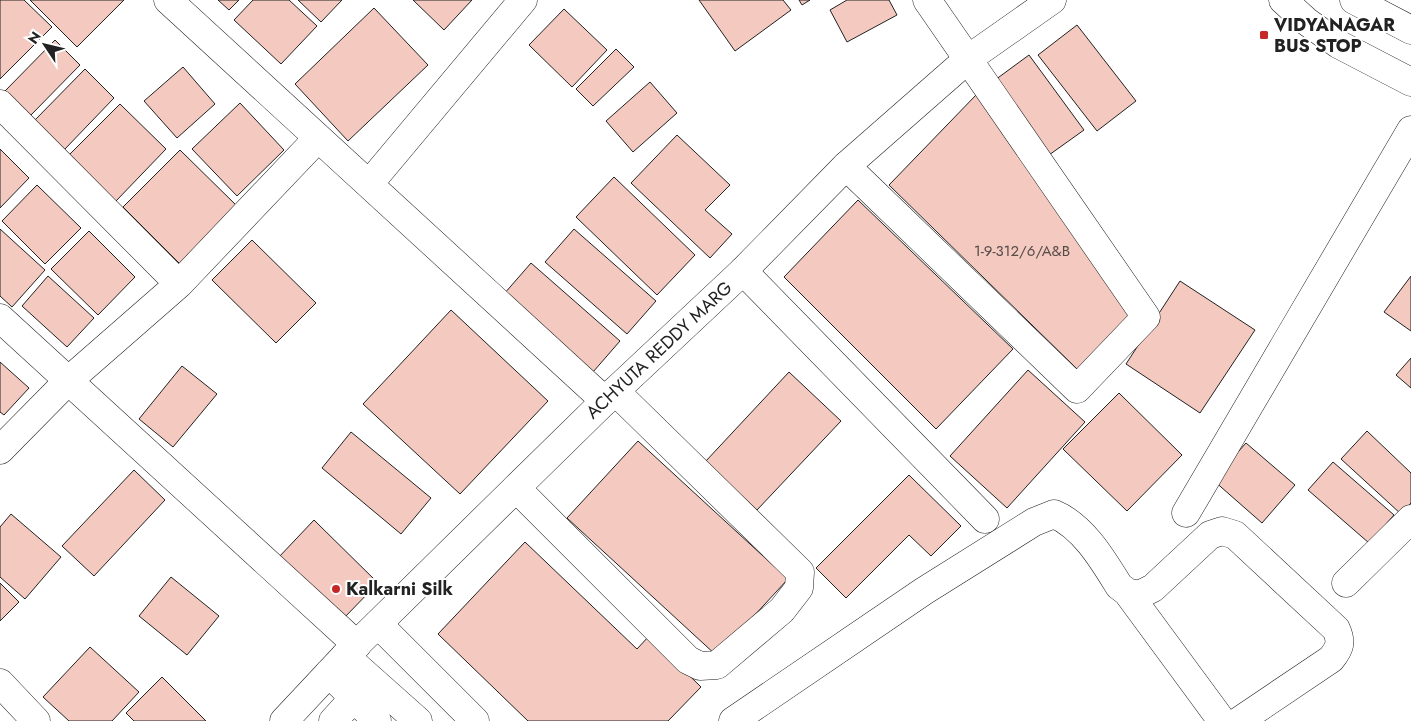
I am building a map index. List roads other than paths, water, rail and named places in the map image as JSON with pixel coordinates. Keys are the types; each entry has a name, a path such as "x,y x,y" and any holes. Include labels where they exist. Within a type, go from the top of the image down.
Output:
{"street":[{"path":"168,0 369,184 610,396 800,572 799,588 782,610 717,664 700,666 688,660 516,488"},
{"path":"369,184 523,0"},
{"path":"846,166 1076,389 1146,316 927,0"},
{"name":"ACHYUTA REDDY MARG","path":"284,721 378,624 610,396 743,272 846,166 968,59 1052,0"},
{"path":"1283,0 1306,21 1338,44 1411,82"},
{"path":"1354,0 1411,30"},
{"path":"0,104 179,284"},
{"path":"1186,513 1411,130"},
{"path":"0,450 68,381 179,284 318,138"},
{"path":"743,272 985,519"},
{"path":"0,318 68,381 344,658 418,721"},
{"path":"733,721 924,591 1044,517 1054,514 1066,519 1077,528 1222,721"},
{"path":"1346,583 1411,519"},
{"path":"1126,592 1139,595 1153,588 1210,535 1222,531 1235,535 1336,629 1340,637 1339,649 1331,659 1239,721"},
{"path":"378,624 476,721"},
{"path":"344,658 354,698 377,721"},
{"path":"0,683 36,721"},
{"path":"333,721 354,698"}],"place":[{"name":"VIDYANAGAR BUS STOP","path":"1264,35"},
{"name":"Kalkarni Silk","path":"336,589"}]}
